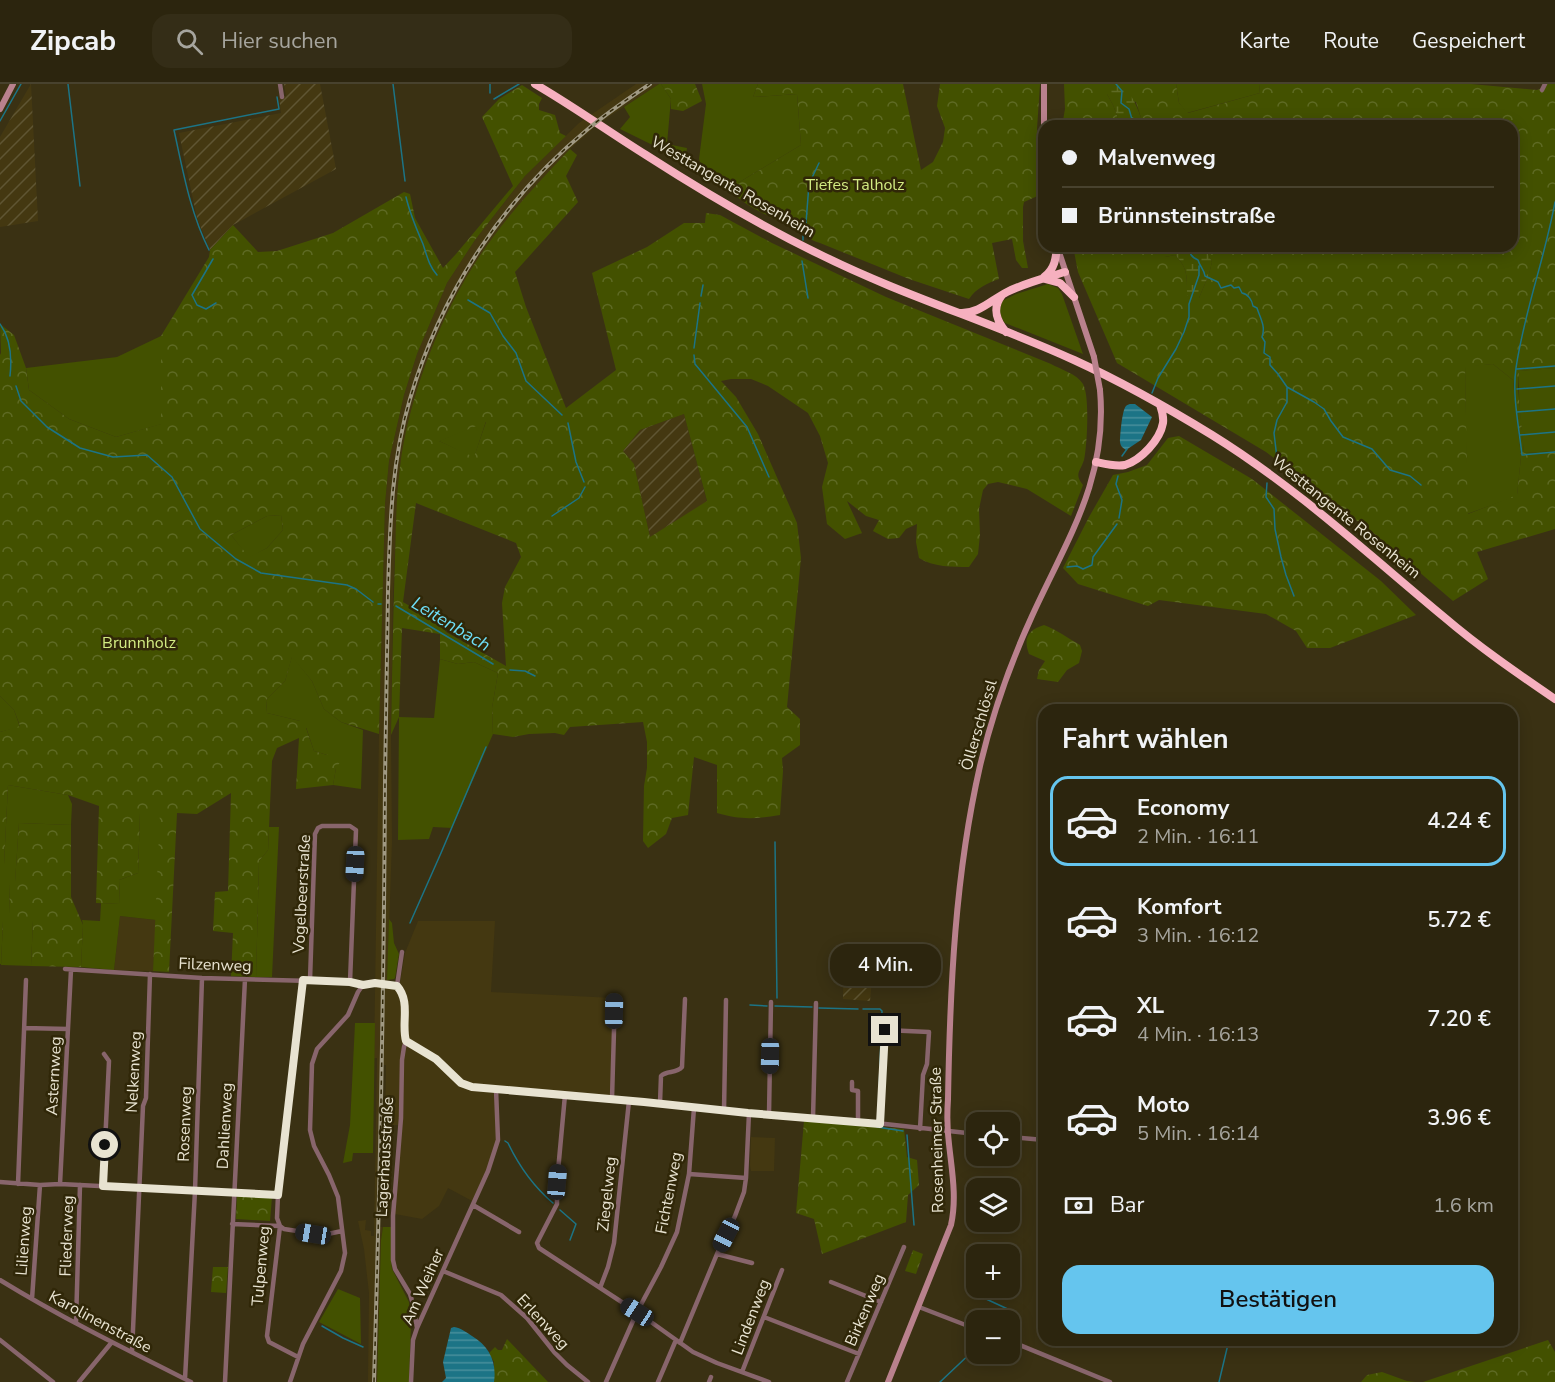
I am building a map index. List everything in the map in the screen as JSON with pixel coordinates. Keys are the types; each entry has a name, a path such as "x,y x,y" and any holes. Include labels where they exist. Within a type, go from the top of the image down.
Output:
{"highway":[{"name":"Westtangente Rosenheim","path":"535,84 736,211 820,255 912,295 1074,360 1130,388 1213,436 1307,502 1462,632 1503,664 1555,699"},
{"path":"1041,279 1051,270 1056,252"},
{"path":"958,313 979,309 1002,295 1065,272"},
{"path":"1041,279 1060,283 1074,297"},
{"path":"1002,295 995,311 999,323 1007,333"},
{"path":"1096,462 1118,466 1139,458 1149,449 1162,427 1163,416 1160,405"},
{"path":"1162,427 1176,419 1184,419"}],"street":[{"path":"0,109 13,84"},
{"path":"280,84 282,97"},
{"path":"1044,84 1044,120"},
{"name":"Öllerschlössl","path":"960,886 975,791 989,733 1019,644 1069,542 1088,493 1101,434 1100,390 1094,357 1059,252"},
{"name":"Vogelbeerstraße","path":"310,980 315,834 319,827 350,826 356,830 350,982"},
{"name":"Rosenheimer Straße","path":"888,1382 951,1225 954,1210 948,1132 950,992 960,886"},
{"path":"290,1382 298,1357 341,1270 345,1253 338,1197 314,1146 310,1130 312,1064 317,1049 348,1015 363,985 371,983 397,986 402,952"},
{"name":"Filzenweg","path":"65,969 202,978 350,982 363,985"},
{"name":"Asternweg","path":"60,1184 71,970"},
{"name":"Nelkenweg","path":"132,1352 143,1106 146,1098 150,974"},
{"name":"Rosenweg","path":"185,1379 195,1191 202,978"},
{"name":"Dahlienweg","path":"225,1382 245,979"},
{"path":"18,1184 26,980"},
{"name":"Tulpenweg","path":"298,1357 269,1342 267,1336 280,1226 277,1218 278,1195 303,980"},
{"name":"Lagerhausstraße","path":"397,986 404,998 406,1041 402,1060 401,1118 393,1213 393,1260 395,1269 410,1293 417,1328"},
{"path":"612,1099 615,996"},
{"path":"660,1104 662,1077 664,1074 679,1071 682,1067 686,999"},
{"path":"724,1111 726,1000"},
{"path":"769,1114 771,1002"},
{"path":"813,1118 816,1003"},
{"path":"24,1028 68,1029"},
{"path":"880,1124 885,1030 928,1032 920,1129"},
{"path":"406,1041 436,1059 461,1083 472,1087 858,1121 966,1133"},
{"path":"103,1186 109,1061 104,1054"},
{"path":"852,1082 852,1090 858,1091 858,1121"},
{"name":"Am Weiher","path":"411,1382 413,1340 417,1328 489,1171 498,1140 496,1089"},
{"path":"565,1095 557,1204 537,1243 539,1248 701,1356 756,1380 769,1382"},
{"name":"Ziegelweg","path":"600,1288 614,1244 629,1101"},
{"name":"Fichtenweg","path":"606,1382 637,1312 677,1232 688,1173 694,1108"},
{"path":"658,1382 744,1192 748,1113"},
{"path":"1020,1138 1038,1139"},
{"path":"688,1173 746,1178"},
{"path":"0,1182 278,1195"},
{"name":"Lilienweg","path":"32,1299 40,1185"},
{"name":"Fliederweg","path":"76,1323 80,1185"},
{"path":"473,1205 519,1232"},
{"path":"232,1224 280,1226 284,1229 323,1235 342,1231"},
{"name":"Birkenweg","path":"847,1382 904,1247"},
{"path":"717,1254 752,1263"},
{"name":"Lindenweg","path":"742,1372 782,1270"},
{"name":"Erlenweg","path":"444,1271 501,1296 527,1318 567,1365 588,1382"},
{"name":"Karolinenstraße","path":"0,1280 76,1323 191,1382"},
{"path":"831,1282 881,1302"},
{"path":"919,1307 966,1325"},
{"path":"764,1317 859,1354"},
{"path":"0,1340 53,1382"},
{"path":"79,1382 112,1342"},
{"path":"1020,1345 1110,1382"}],"shaded area":[{"path":"31,84 38,221 0,227 0,137"},
{"path":"284,84 320,84 336,169 233,225 210,250 197,218 179,133 281,113 279,97 286,96"},
{"path":"636,84 659,84 599,123 570,149 537,185 499,230 472,268 446,317 423,372 400,466 393,598 392,841 387,987 393,989 400,983 405,953 418,921 495,921 491,992 614,998 612,1099 496,1089 498,1140 474,1202 448,1188 439,1206 422,1219 395,1214 402,1125 385,1125 386,1065 383,1065 380,1227 383,1227 377,1382 368,1382 369,1293 358,1221 366,1220 365,1230 371,1231 371,1236 374,1236 379,734 385,504 389,461 404,395 417,354 447,283 475,240 525,176 579,123"},
{"path":"684,414 707,502 650,537 634,464 623,451 640,430"},
{"path":"120,916 156,920 153,971 114,970"},
{"path":"844,953 874,956 870,1001 843,999"},
{"path":"751,1137 775,1138 774,1171 751,1171"}],"green space":[{"path":"659,84 671,99 667,144 687,148 685,161 620,129 630,117 624,107"},
{"path":"661,84 695,84 702,101 683,111 671,109 671,99"},
{"path":"702,84 758,84 753,97 797,94 801,145 728,189 704,168 699,159 706,104"},
{"name":"Tiefes Talholz","path":"758,84 903,84 921,170 933,162 943,142 945,128 937,106 940,84 1040,84 1037,129 1038,196 1024,202 1023,207 1023,241 1028,268 1022,268 1016,260 1012,239 992,243 999,279 979,289 969,299 909,279 815,241 758,211 728,189 801,145 797,94 753,97"},
{"path":"1064,84 1176,84 1179,103 1188,113 1260,93 1259,84 1471,84 1537,90 1546,87 1547,84 1555,84 1555,368 1519,371 1518,388 1524,453 1555,451 1555,529 1477,552 1488,579 1453,601 1376,535 1266,452 1117,363 1078,272 1074,252 1158,252 1165,257 1175,255 1186,273 1187,295 1199,298 1212,262 1207,252 1518,252 1518,120 1142,120 1136,102 1107,94 1119,120 1063,120","holes":["1493,364 1513,380 1521,457 1517,495 1468,514 1465,367"]},
{"path":"1176,84 1259,84 1260,93 1187,113 1179,103"},
{"name":"Brunnholz","path":"522,85 542,98 539,110 555,115 560,133 566,136 525,176 475,240 447,283 417,354 404,395 389,461 385,504 379,734 341,722 324,709 312,681 292,657 285,681 266,700 267,713 300,721 315,717 318,723 306,728 314,751 327,755 336,748 341,761 336,768 333,785 296,789 299,738 277,748 272,761 268,850 259,861 256,977 231,976 233,933 213,931 215,892 228,891 231,793 197,814 177,813 169,972 153,971 160,812 140,812 138,873 119,880 120,904 96,903 99,806 68,795 8,785 4,864 0,864 0,732 20,726 14,710 0,696 0,324 14,335 26,368 29,390 69,419 116,437 161,424 161,336 209,257 210,250 233,225 258,252 277,251 333,233 404,192 410,194 415,218 443,268 513,186 482,117 499,99","holes":["281,515 283,530 267,548 249,557 231,535 267,516"]},
{"path":"1119,85 1125,90 1133,99 1142,120 1119,120 1107,94 1107,88"},
{"path":"570,149 577,155 566,176 578,202 515,272 526,307 566,408 616,370 592,273 647,247 684,223 705,223 706,213 720,215 772,243 886,297 1068,372 1083,384 1087,399 1085,453 1078,475 1083,485 1071,516 1027,489 998,482 988,484 983,490 979,509 978,554 969,567 956,567 937,565 919,558 916,542 917,524 906,529 899,538 888,539 873,531 879,520 866,516 847,501 862,533 845,539 827,524 822,487 828,463 820,436 808,413 768,386 751,379 721,381 736,397 758,434 797,523 801,558 787,707 800,719 800,745 782,758 780,815 763,817 741,818 717,813 717,765 694,757 688,815 672,818 666,834 648,848 643,841 647,742 643,722 570,727 564,735 529,734 513,737 493,734 492,708 498,673 474,662 458,664 440,659 440,634 402,628 399,717 391,735 398,490 404,442 417,390 447,313 472,268 506,221","holes":["684,414 707,501 650,537 634,464 623,451 640,430","486,422 474,457 439,441 440,441","416,503 516,543 521,557 505,587 502,603 506,666 446,632 442,625 403,602"]},
{"path":"1154,252 1207,252 1212,262 1199,298 1193,300 1187,295 1186,273 1175,255 1156,256"},
{"path":"1048,284 1058,288 1062,294 1083,354 1005,323 1002,318 1000,310 1002,301"},
{"path":"161,336 162,424 116,437 69,419 29,390 26,368 117,357"},
{"path":"1493,364 1513,380 1521,457 1517,496 1467,514 1465,366"},
{"path":"1555,368 1555,451 1524,453 1519,402 1519,371"},
{"path":"486,421 474,458 439,441"},
{"path":"1179,436 1252,479 1381,581 1416,615 1330,648 1307,648 1296,631 1266,614 1159,600 1148,606 1078,584 1063,568 1113,475 1147,465 1168,438"},
{"path":"281,515 283,530 267,548 249,558 231,535 267,516"},
{"path":"1044,625 1080,645 1082,651 1079,663 1067,670 1058,682 1037,679 1039,670 1045,661 1029,654 1027,648 1028,635 1034,629"},
{"path":"292,656 312,681 324,709 341,722 363,730 361,789 333,785 336,768 327,755 314,751 306,727 300,721 267,713 266,700 285,681"},
{"path":"440,659 458,664 474,662 498,673 492,708 493,734 452,828 433,827 429,839 398,840 399,717 434,718"},
{"path":"0,696 14,710 20,727 0,732"},
{"path":"8,785 68,795 72,804 71,825 19,823 15,883 9,883 10,913 0,913 0,864 4,864"},
{"path":"140,811 161,812 156,920 120,916 114,970 81,967 82,920 100,921 101,903 120,904 119,880 138,873"},
{"path":"19,823 71,825 71,897 83,925 81,967 31,966 33,921 3,921 0,964 0,913 10,913 9,883 15,882"},
{"path":"269,827 279,827 272,977 256,977 259,861 268,850"},
{"path":"389,919 399,954 395,978 387,980"},
{"path":"3,921 33,921 31,966 1,965"},
{"path":"355,1023 375,1023 373,1153 353,1153 352,1161 343,1163 350,1125"},
{"path":"804,1121 904,1129 907,1157 917,1160 919,1185 908,1195 906,1222 822,1254 814,1219 796,1213"},
{"path":"237,1195 272,1197 270,1221 236,1219"},
{"path":"383,1227 392,1227 392,1269 409,1302 411,1324 409,1382 377,1382"},
{"path":"913,1250 923,1254 916,1274 905,1271"},
{"path":"213,1267 228,1267 226,1293 211,1292"},
{"path":"338,1289 360,1298 361,1344 319,1322"},
{"path":"507,1339 548,1382 494,1382 494,1362 489,1353 495,1347 502,1350"},
{"path":"1548,1340 1555,1352 1555,1382 1423,1382"},
{"path":"1382,1372 1415,1382 1361,1382 1367,1375"}],"water":[{"path":"1130,404 1135,404 1152,417 1141,440 1126,450 1121,445 1120,434 1125,408"},
{"path":"454,1327 478,1340 491,1355 494,1382 442,1382 446,1378 443,1362 451,1328"}],"waterway":[{"name":"Leitenbach","path":"0,121 21,84"},
{"path":"68,84 80,186"},
{"path":"393,84 405,181"},
{"path":"490,84 490,93"},
{"path":"494,99 519,84"},
{"path":"1116,84 1122,91 1121,103 1129,109 1132,120"},
{"path":"209,250 192,206 174,130 279,109 277,97"},
{"path":"804,231 809,184 819,163"},
{"path":"406,197 428,261 437,275"},
{"path":"1555,202 1520,347 1515,389 1522,455 1555,452"},
{"path":"1190,252 1198,260 1205,276 1218,282 1221,288 1231,285 1234,288 1239,287 1257,308 1263,326 1264,353 1270,357 1270,365 1287,387 1324,409 1343,437 1372,449 1390,470 1410,476 1421,485"},
{"path":"213,259 192,295 197,305 206,309 216,303"},
{"path":"802,261 808,298"},
{"path":"1152,393 1184,332 1189,317 1189,304 1199,275 1199,266"},
{"path":"701,296 703,285"},
{"path":"468,300 490,313 516,353 526,381 562,415"},
{"path":"694,348 700,303"},
{"name":"Leitenbach","path":"0,324 10,349 10,376"},
{"path":"694,355 695,364 747,427 769,477"},
{"path":"1517,369 1555,366"},
{"name":"Leitenbach","path":"16,386 21,401 47,427 80,448 113,457 147,455 172,477 200,529 236,559 261,573 347,585 373,602"},
{"path":"1517,389 1555,386"},
{"path":"1277,458 1274,433 1277,420 1287,402 1287,388"},
{"path":"1517,412 1555,409"},
{"path":"568,423 576,462 584,482"},
{"path":"1520,435 1555,432"},
{"path":"1122,456 1127,449"},
{"path":"1118,476 1116,484 1122,500 1119,518"},
{"path":"1267,483 1266,497 1274,509 1275,529 1281,557 1294,596"},
{"path":"552,516 579,498 585,487"},
{"path":"1067,567 1077,566 1083,569 1092,565 1093,557 1117,524"},
{"name":"Leitenbach","path":"396,606 493,664"},
{"name":"Leitenbach","path":"510,670 525,671 535,676"},
{"path":"410,923 486,747"},
{"path":"775,842 777,998"},
{"path":"750,1005 767,1006"},
{"path":"775,1006 812,1007"},
{"path":"819,1008 858,1009"},
{"path":"863,1009 882,1011 878,1121"},
{"path":"877,1127 903,1131"},
{"path":"907,1135 914,1225"},
{"path":"505,1141 527,1175 553,1203"},
{"path":"560,1210 576,1224 570,1240"},
{"path":"984,1298 1010,1310"},
{"path":"322,1326 363,1347"},
{"path":"1219,1382 1228,1346"},
{"path":"940,1382 966,1357"}],"railway":[{"path":"374,1382 389,568 395,471 404,423 423,360 439,322 458,285 502,217 557,156 603,117 650,84"}],"route":[{"path":"105,1145 103,1186 278,1195 303,980 397,986 404,998 406,1041 436,1059 461,1083 472,1087 748,1113 880,1124 885,1030"}]}
